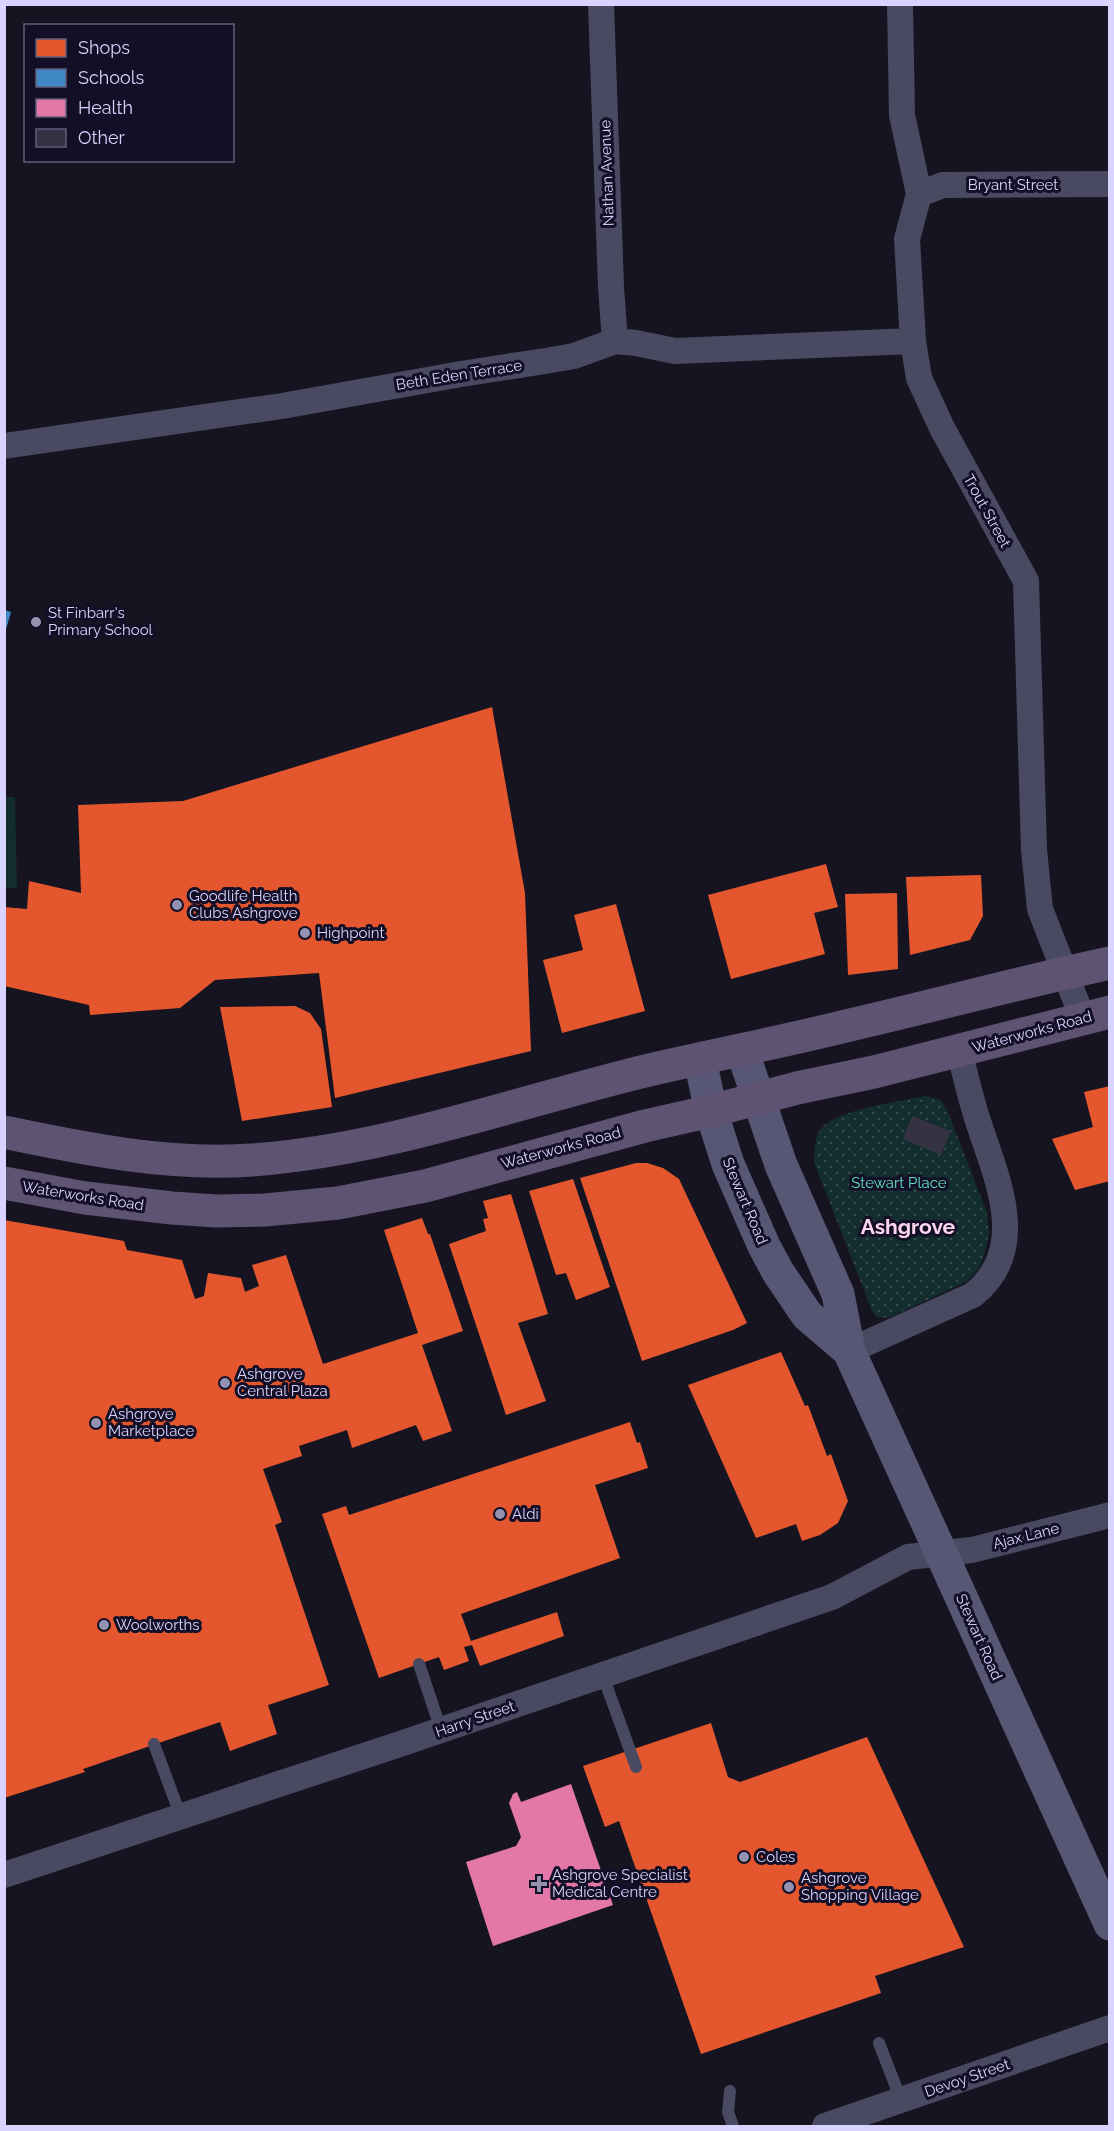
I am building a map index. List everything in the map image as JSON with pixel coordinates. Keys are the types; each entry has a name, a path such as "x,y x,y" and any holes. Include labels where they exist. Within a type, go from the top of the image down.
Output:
{"main road":[{"path":"4,1132 124,1154 208,1161 250,1160 354,1148 645,1071 1110,963"},
{"name":"Waterworks Road","path":"4,1183 85,1198 216,1211 307,1207 381,1196 645,1126 959,1051 1096,1015"},
{"name":"Stewart Road","path":"742,1050 781,1165 838,1294 849,1351 1110,1924"},
{"name":"Stewart Road","path":"700,1060 711,1111 728,1164 778,1272 807,1315 849,1351"}],"street":[{"name":"Nathan Avenue","path":"601,4 615,341"},
{"name":"Trout Street","path":"900,4 902,115 919,194 907,239 913,341 919,378 942,428 1026,581 1036,887 1044,923 1064,973 1096,1015"},
{"name":"Bryant Street","path":"919,194 944,185 1110,184"},
{"name":"Beth Eden Terrace","path":"4,446 282,406 545,361 574,356 615,341 675,351 913,341"},
{"path":"849,1351 973,1295 985,1286 995,1270 1004,1243 1005,1207 1002,1190 969,1091 959,1051"},
{"name":"Ajax Lane","path":"941,1553 972,1550 1110,1515"},
{"name":"Harry Street","path":"4,1875 603,1676 832,1596 908,1557 941,1553"},
{"name":"Devoy Street","path":"825,2127 1110,2028"}],"lane":[{"path":"419,1664 441,1730"},
{"path":"603,1676 636,1767"},
{"path":"154,1744 181,1817"},
{"path":"879,2043 901,2100"},
{"path":"730,2091 728,2112 733,2127"}],"green space":[{"path":"5,797 15,797 17,888 5,888"},
{"name":"Stewart Place","path":"926,1096 941,1100 948,1112 987,1213 989,1233 984,1256 978,1270 966,1282 891,1317 877,1318 872,1311 814,1162 816,1141 820,1130 827,1123 839,1117 869,1107"}],"building: Shops":[{"name":"Highpoint","path":"492,707 525,893 531,1051 335,1098 319,973 215,980 180,1008 90,1015 89,1005 4,986 4,907 27,909 29,881 81,893 78,805 183,801"},
{"path":"826,864 838,907 814,913 825,954 731,979 708,895"},
{"path":"981,875 983,916 970,940 910,955 906,877"},
{"path":"897,893 898,969 848,975 845,894"},
{"path":"616,904 645,1011 562,1033 543,960 583,950 574,915"},
{"path":"295,1006 310,1013 321,1029 332,1107 242,1121 220,1007"},
{"path":"1110,1086 1110,1181 1075,1190 1052,1139 1093,1127 1084,1092"},
{"path":"636,1163 647,1163 663,1168 679,1179 747,1323 733,1330 642,1361 580,1178"},
{"path":"573,1179 610,1287 576,1300 566,1273 556,1275 529,1191"},
{"path":"511,1194 548,1314 518,1323 546,1401 506,1415 449,1244 486,1231 483,1219 488,1218 483,1201"},
{"name":"Ashgrove Marketplace","path":"422,1218 430,1234 463,1331 422,1345 452,1431 423,1441 416,1425 352,1448 347,1430 299,1446 302,1456 263,1469 282,1522 275,1525 329,1685 268,1705 277,1734 230,1751 220,1722 83,1769 85,1772 4,1798 4,1220 124,1241 127,1250 182,1260 195,1299 204,1296 208,1273 241,1278 245,1292 259,1286 252,1265 286,1255 323,1364 418,1333 384,1230"},
{"path":"781,1352 805,1406 808,1405 827,1456 831,1454 848,1501 838,1523 820,1535 802,1541 796,1524 756,1538 688,1385"},
{"path":"630,1422 637,1443 640,1442 648,1468 595,1485 620,1558 461,1614 471,1641 557,1612 564,1636 480,1666 472,1645 464,1647 469,1661 444,1670 439,1657 379,1678 322,1514 346,1506 349,1515"},
{"name":"Ashgrove Shopping Village","path":"711,1723 728,1777 740,1782 867,1737 964,1947 875,1976 881,1993 701,2054 619,1821 605,1827 583,1766"}],"building: Schools":[{"path":"4,610 11,612 5,633 4,633"}],"building: Health":[{"name":"Ashgrove Specialist Medical Centre","path":"571,1784 613,1905 493,1946 466,1862 516,1846 521,1837 509,1803 513,1794 517,1792 521,1802"}],"building: Other":[{"path":"912,1116 951,1131 941,1155 903,1139"}],"place":[{"name":"St Finbarr's Primary School","path":"36,622"},
{"name":"Goodlife Health Clubs Ashgrove","path":"177,905"},
{"name":"Highpoint","path":"305,933"},
{"name":"Ashgrove Central Plaza","path":"225,1383"},
{"name":"Ashgrove Marketplace","path":"96,1423"},
{"name":"Aldi","path":"500,1514"},
{"name":"Woolworths","path":"104,1625"},
{"name":"Coles","path":"744,1857"},
{"name":"Ashgrove Specialist Medical Centre","path":"539,1884"},
{"name":"Ashgrove Shopping Village","path":"789,1887"}],"district":[{"name":"Ashgrove","path":"908,1226"}]}
